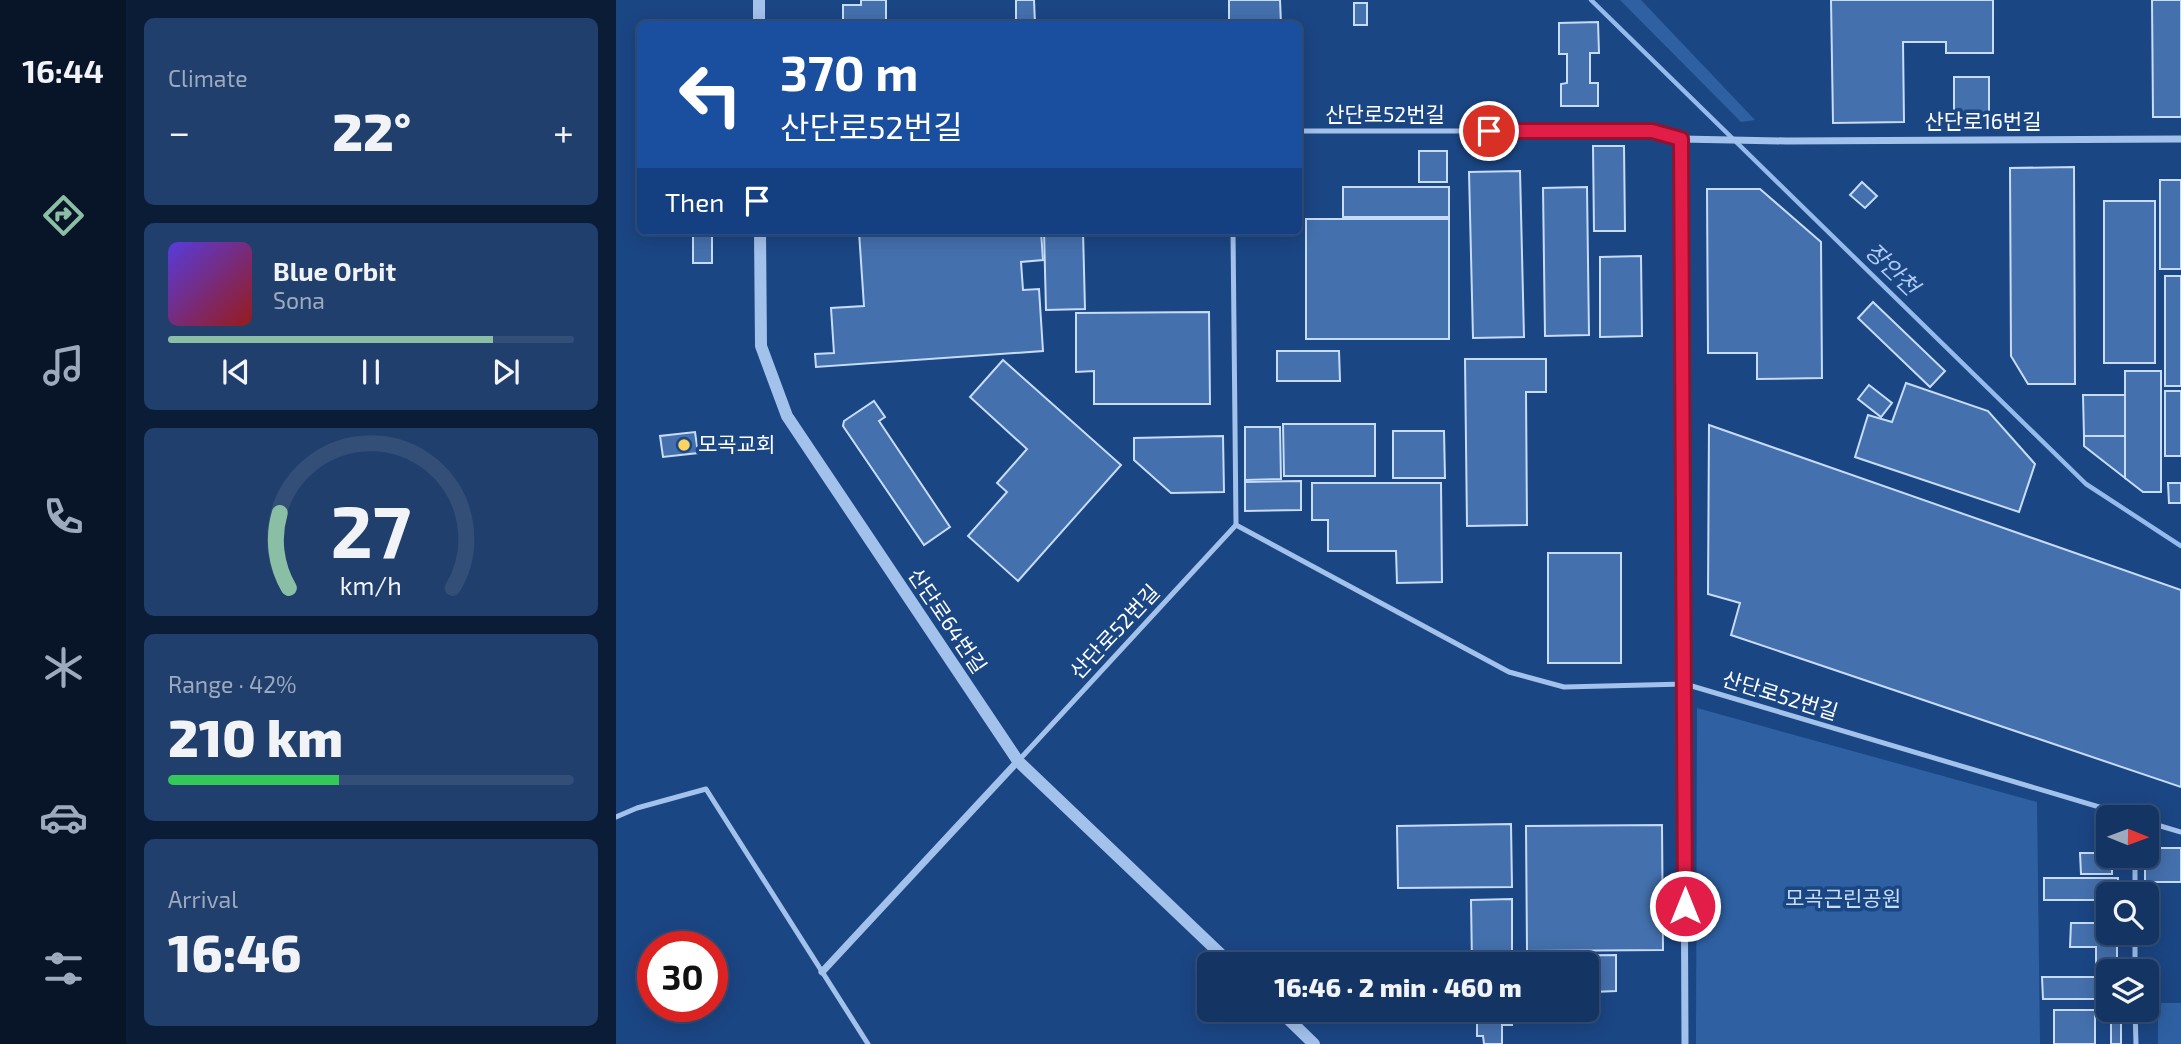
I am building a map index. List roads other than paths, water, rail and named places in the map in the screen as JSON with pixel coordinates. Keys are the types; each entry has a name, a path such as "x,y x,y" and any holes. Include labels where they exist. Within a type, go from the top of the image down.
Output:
{"street":[{"path":"759,0 759,21"},
{"path":"1681,139 1685,1044"},
{"name":"산단로16번길","path":"1681,139 2181,139"},
{"name":"산단로64번길","path":"760,235 761,345 787,416 1018,761 1218,952"},
{"path":"822,972 1018,761"},
{"path":"1291,1022 1314,1044"}],"lane":[{"name":"산단로52번길","path":"1302,131 1652,131 1681,139"},
{"path":"1233,235 1236,525"},
{"name":"산단로52번길","path":"1018,761 1236,525 1509,672 1564,687 1685,684 2096,806"},
{"path":"616,817 637,808 706,789 868,1044"},
{"path":"2160,826 2181,832"},
{"path":"2136,1022 2136,1044"}],"waterway":[{"name":"장안천","path":"1591,0 2086,484 2181,546"}],"place":[{"name":"모곡교회","path":"684,445"}],"park label":[{"name":"모곡근린공원","path":"1843,899"}]}
